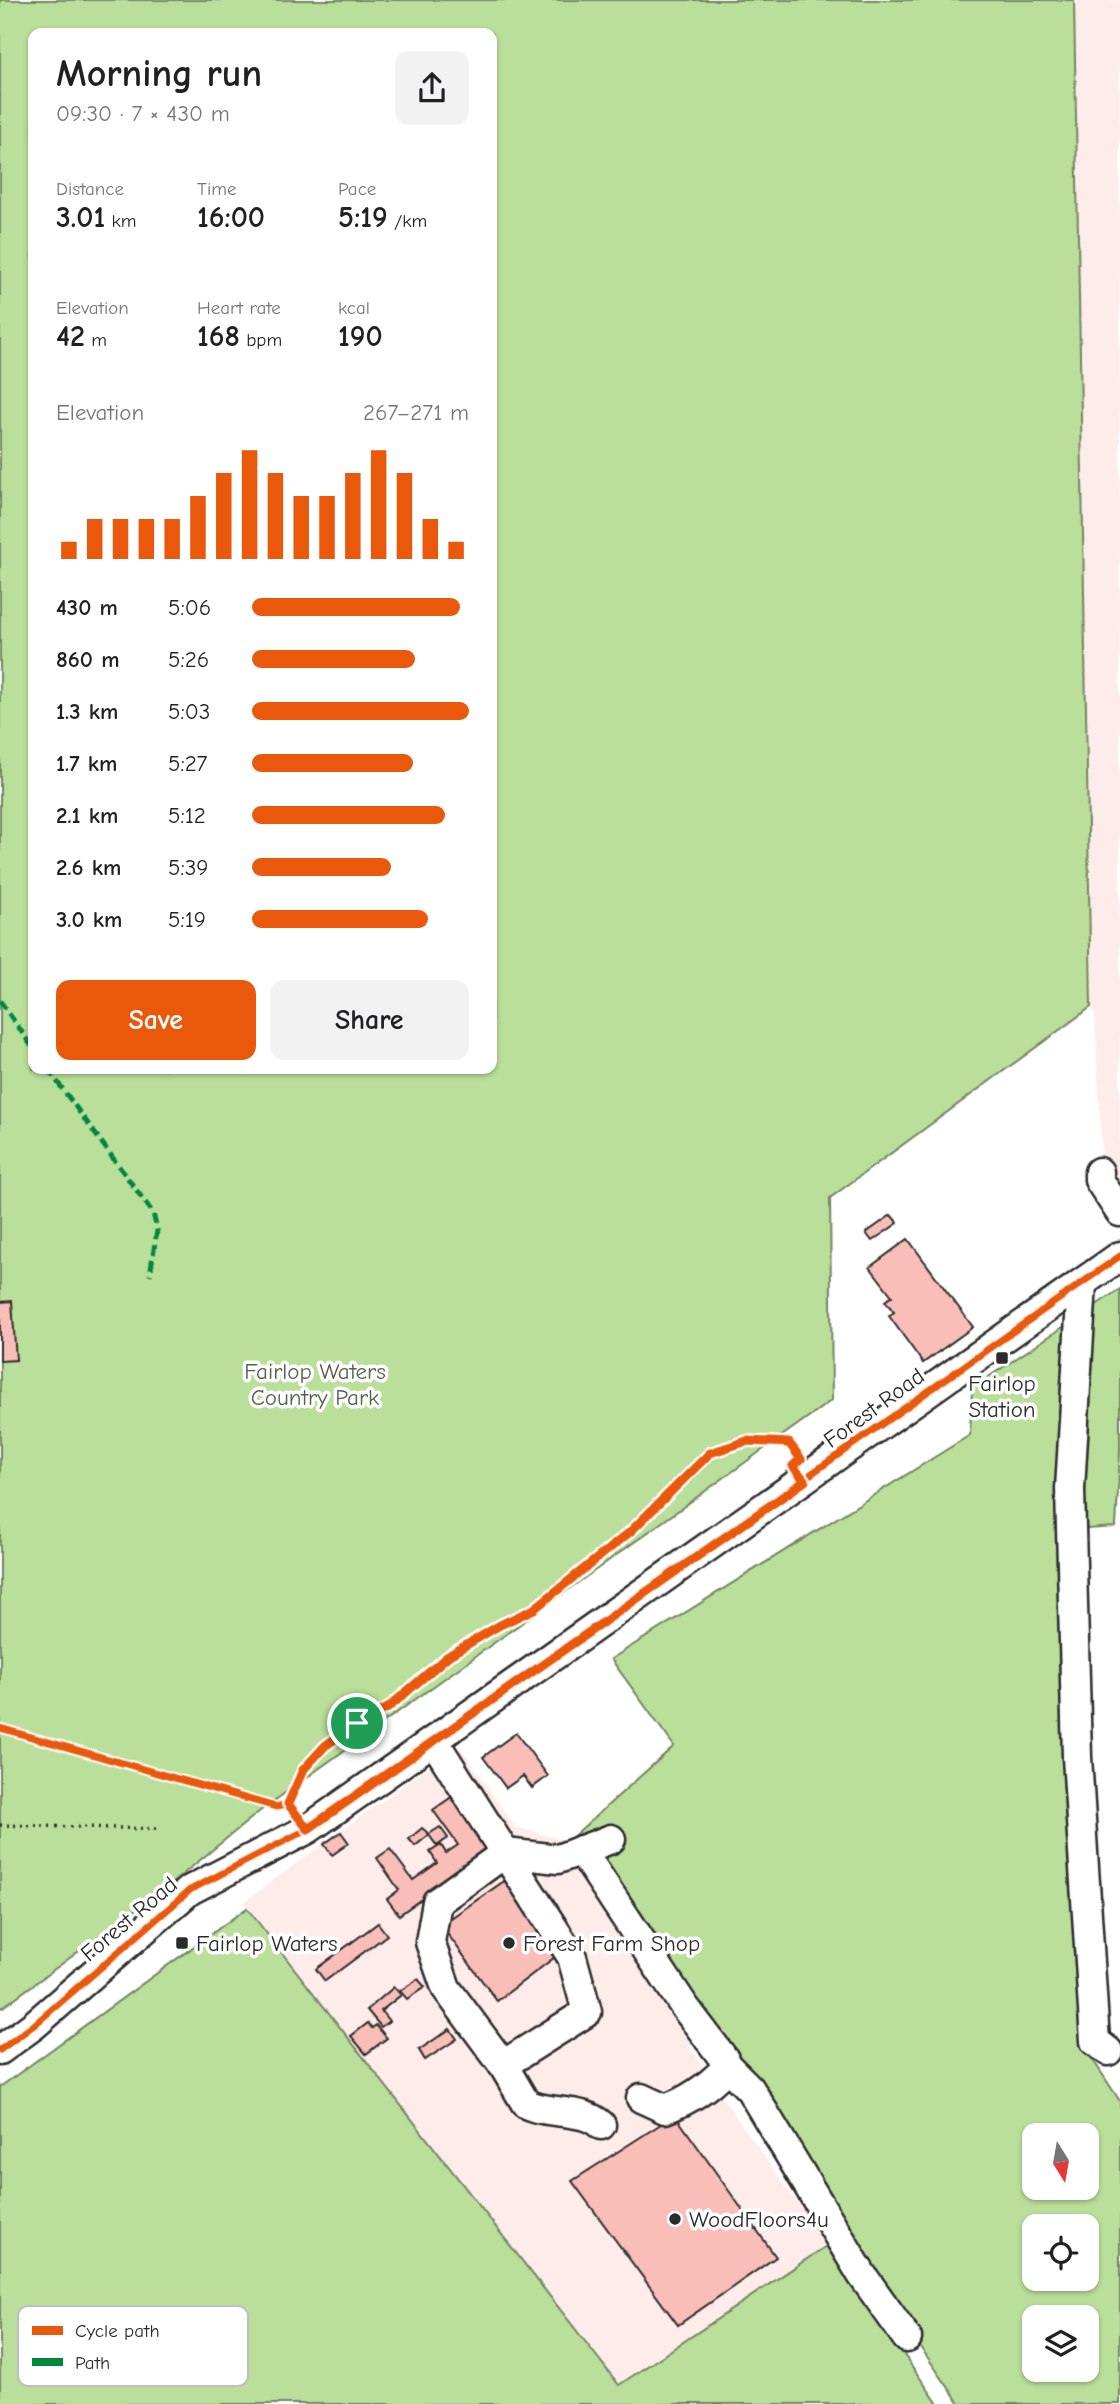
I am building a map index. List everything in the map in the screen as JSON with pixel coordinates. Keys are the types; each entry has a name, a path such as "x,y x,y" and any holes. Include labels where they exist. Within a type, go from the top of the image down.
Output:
{"street":[{"path":"1099,1172 1099,1180 1120,1212"},
{"name":"Forest Road","path":"0,2050 34,2025 190,1890 308,1829 1120,1256"},
{"path":"1082,1283 1070,1489 1077,1757 1095,2041 1108,2051"},
{"path":"434,1741 572,1957 587,2012 503,2065"},
{"path":"601,2125 585,2115 553,2113 526,2104 503,2065 446,1988 430,1942 437,1902 505,1853 558,1859 611,1839"},
{"path":"581,1850 724,2063 750,2089 862,2275 907,2338"},
{"path":"641,2098 665,2109 682,2103 716,2078 724,2070 724,2063"}],"path":[{"path":"0,1825 157,1829"}],"shaded area":[{"path":"1074,0 1120,0 1120,1206 1103,1175 1095,1014 1091,1007"},
{"path":"462,1749 515,1827 568,1841 716,2089 828,2245 619,2385 244,1902 424,1770"}],"green space":[{"name":"Fairlop Waters Country Park","path":"0,0 1074,0 1091,1007 830,1198 832,1400 260,1811 172,1883 0,2009"},
{"path":"1120,1289 1120,1454 1116,1527 1057,1531 1089,2054 1120,2101 1120,2404 960,2404 568,1841 674,1746 611,1659 970,1435 972,1388"},
{"path":"247,1908 619,2385 828,2245 938,2404 0,2404 0,2087"}],"building":[{"path":"891,1215 898,1223 872,1241 866,1233"},
{"path":"908,1239 973,1327 923,1363 889,1316 894,1312 885,1301 892,1296 870,1267"},
{"path":"12,1301 16,1360 0,1361 0,1302"},
{"path":"516,1733 548,1776 532,1788 523,1776 506,1788 483,1757"},
{"path":"453,1796 491,1849 399,1915 387,1899 399,1890 377,1858 390,1849 413,1880 437,1863 430,1852 441,1845 446,1853 458,1845 433,1810"},
{"path":"440,1827 448,1838 437,1846 429,1835 415,1846 409,1839 422,1828 429,1834"},
{"path":"341,1832 349,1843 332,1855 324,1844"},
{"path":"510,1877 563,1951 497,2001 441,1925"},
{"path":"378,1923 387,1935 325,1981 316,1969"},
{"path":"418,1979 425,1987 407,1999 400,1991"},
{"path":"394,1987 401,1995 381,2011 389,2021 381,2027 367,2010"},
{"path":"368,2023 372,2028 376,2025 387,2038 366,2054 351,2036"},
{"path":"450,2029 457,2039 425,2060 419,2050"},
{"name":"WoodFloors4u","path":"675,2115 776,2257 678,2325 572,2181"}],"marked path":[{"path":"0,1001 28,1041"},
{"path":"52,1074 153,1213 157,1230 150,1275"}],"cycle path":[{"path":"0,2050 34,2025 190,1890 308,1829 1120,1256"},
{"path":"0,1728 276,1807 288,1804 303,1770 325,1746 357,1723 388,1708 448,1656 500,1625 534,1609 630,1532 710,1453 747,1441 789,1443 801,1459 793,1466 805,1481"}],"place":[{"name":"Fairlop Station","path":"1002,1358"},
{"name":"Fairlop Waters","path":"182,1943"},
{"name":"Forest Farm Shop","path":"509,1943"},
{"name":"WoodFloors4u","path":"675,2219"}],"route":[{"path":"747,1441 789,1443 801,1459 793,1466 805,1481 308,1829 288,1804 303,1770 325,1746 357,1723 388,1708 448,1656 500,1625 534,1609 630,1532 710,1453 747,1441"}]}
